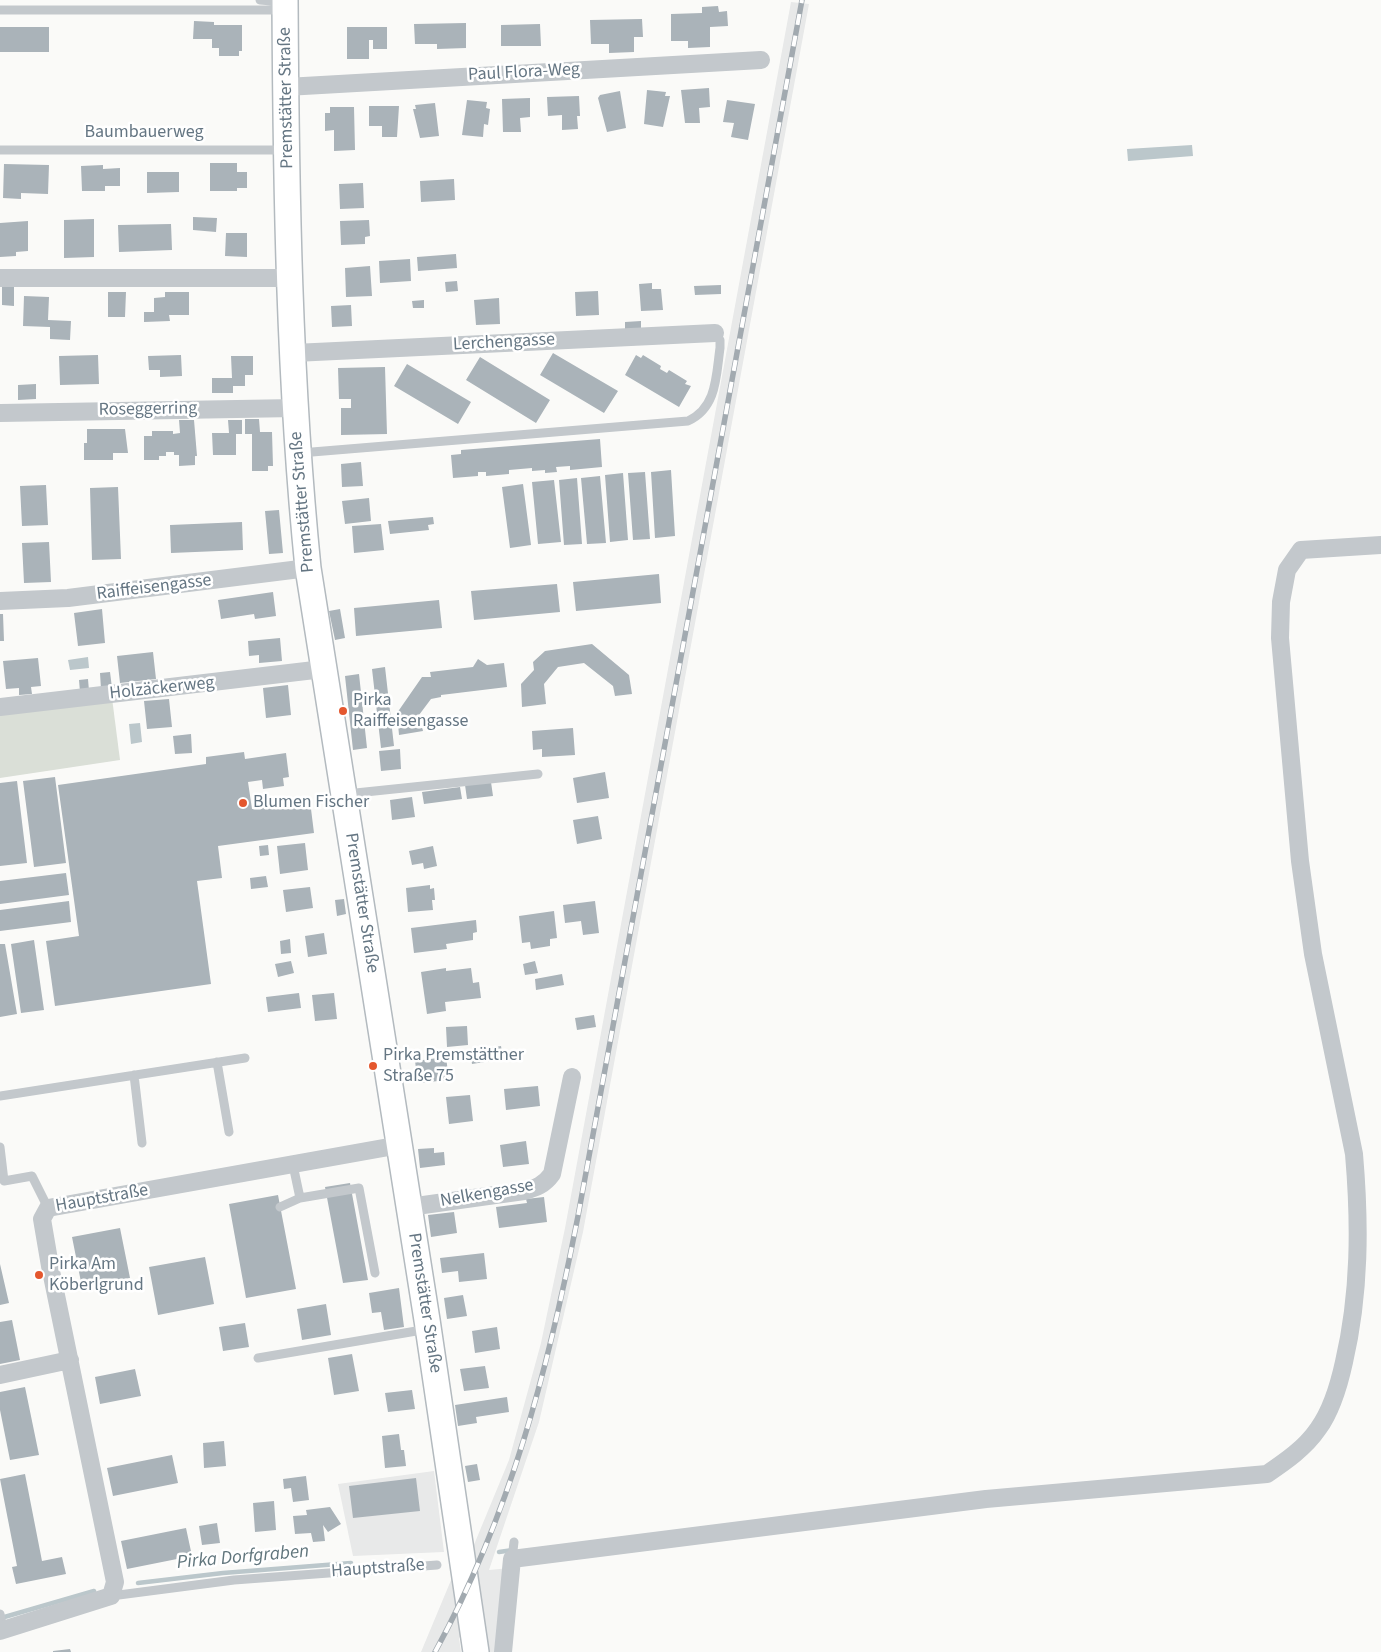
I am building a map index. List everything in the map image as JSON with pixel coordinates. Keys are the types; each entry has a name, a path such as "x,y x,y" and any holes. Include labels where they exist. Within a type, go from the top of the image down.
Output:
{"main road":[{"name":"Premstätter Straße","path":"285,4 297,453 308,568 400,1145 476,1652"}],"street":[{"name":"Paul Flora-Weg","path":"286,87 761,60"},
{"path":"0,278 291,278"},
{"name":"Lerchengasse","path":"294,353 715,333"},
{"name":"Roseggerring","path":"0,413 296,408"},
{"path":"503,1652 513,1553 986,1499 1267,1474 1302,1449 1319,1429 1340,1380 1354,1315 1358,1230 1354,1154 1313,954 1300,861 1280,638 1281,602 1287,570 1301,550 1381,545"},
{"name":"Raiffeisengasse","path":"0,601 68,598 308,568"},
{"name":"Holzäckerweg","path":"0,707 323,669"},
{"name":"Nelkengasse","path":"409,1207 524,1192 537,1188 546,1182 552,1174 572,1077"},
{"name":"Hauptstraße","path":"1,1625 113,1589 42,1219 48,1208 400,1145"},
{"path":"0,1375 70,1360"}],"lane":[{"path":"260,0 285,4"},
{"path":"0,10 285,4"},
{"name":"Baumbauerweg","path":"0,150 288,150"},
{"path":"297,453 688,421 701,415 712,398 720,348 720,340 715,333"},
{"path":"343,794 538,774"},
{"path":"0,1096 244,1058"},
{"path":"217,1062 229,1132"},
{"path":"134,1075 142,1143"},
{"path":"0,1147 4,1181 32,1176 48,1208"},
{"path":"293,1165 300,1198"},
{"path":"280,1207 300,1198 359,1188 375,1273"},
{"path":"258,1358 428,1329"},
{"name":"Hauptstraße","path":"113,1589 437,1565"}],"shaded area":[{"path":"791,2 809,4 583,1232 539,1422 489,1570 510,1568 508,1652 482,1652 474,1619 459,1638 461,1652 421,1652 454,1573 471,1552 509,1460 541,1343 565,1228"},
{"path":"1192,145 1193,156 1128,161 1127,149"},
{"path":"88,657 89,668 70,670 68,660"},
{"path":"112,698 120,760 0,778 0,711"},
{"path":"140,723 142,742 131,744 129,724"},
{"path":"434,1471 444,1552 353,1556 338,1484"}],"building":[{"path":"718,6 719,12 727,11 728,26 710,27 710,47 688,48 688,41 671,41 671,14 702,13 702,7"},
{"path":"642,19 643,37 634,37 634,52 609,53 609,44 591,44 590,20"},
{"path":"194,21 214,22 214,25 242,25 242,51 239,51 239,56 219,56 219,48 212,48 212,39 193,39"},
{"path":"466,23 466,48 437,49 437,44 415,44 414,24"},
{"path":"540,24 541,46 501,46 501,25"},
{"path":"0,27 49,27 49,52 0,52"},
{"path":"347,27 387,27 387,49 373,49 373,40 369,40 369,59 347,59"},
{"path":"709,88 710,107 699,108 700,123 685,123 681,90"},
{"path":"647,90 666,92 665,96 670,96 663,127 644,124"},
{"path":"620,91 626,128 607,132 598,98 600,95"},
{"path":"579,96 580,116 577,116 578,129 562,130 562,115 548,116 547,97"},
{"path":"530,98 530,117 520,118 521,132 503,132 502,99"},
{"path":"467,100 487,102 486,108 490,109 488,125 484,124 483,137 462,135"},
{"path":"727,100 755,104 748,140 731,137 734,123 723,122"},
{"path":"435,103 439,136 420,138 413,109 416,109 415,105"},
{"path":"369,106 399,106 397,137 382,137 382,126 369,126"},
{"path":"330,107 354,107 355,150 334,151 334,130 325,131 325,113 330,113"},
{"path":"210,163 237,163 237,172 247,172 247,188 237,188 237,191 210,191"},
{"path":"4,164 49,165 48,194 21,193 21,199 3,198"},
{"path":"103,165 103,169 120,168 120,186 105,186 105,191 82,191 81,166"},
{"path":"147,172 179,172 179,192 147,193"},
{"path":"454,179 455,200 421,202 420,181"},
{"path":"363,183 364,208 340,209 339,184"},
{"path":"193,217 217,218 216,232 193,230"},
{"path":"94,219 94,257 64,258 64,220"},
{"path":"369,220 370,236 365,237 365,244 341,245 340,221"},
{"path":"28,221 28,251 16,252 16,256 0,257 0,223"},
{"path":"171,224 172,250 119,252 118,225"},
{"path":"226,233 247,233 247,257 225,256"},
{"path":"456,254 457,268 418,271 417,257"},
{"path":"410,259 411,281 380,283 379,261"},
{"path":"370,266 372,296 346,297 345,268"},
{"path":"457,281 458,291 446,292 445,282"},
{"path":"652,283 652,289 661,289 663,310 641,311 639,284"},
{"path":"721,285 721,294 695,295 694,286"},
{"path":"2,287 14,287 14,306 2,305"},
{"path":"598,291 599,315 576,316 575,292"},
{"path":"108,292 126,292 125,317 108,317"},
{"path":"165,292 189,292 189,315 169,315 170,321 144,322 144,312 154,312 154,298 165,297"},
{"path":"24,296 49,297 48,320 71,321 70,340 50,339 50,327 23,326"},
{"path":"499,298 500,324 476,325 474,300"},
{"path":"424,300 424,308 413,308 412,301"},
{"path":"351,305 352,326 332,327 331,306"},
{"path":"641,321 641,332 625,333 625,322"},
{"path":"553,353 618,391 604,413 540,375"},
{"path":"98,355 99,384 60,385 59,356"},
{"path":"181,355 182,376 160,377 160,370 149,370 148,356"},
{"path":"636,355 641,358 643,355 661,366 660,369 667,373 669,370 687,381 685,384 691,386 679,407 625,375"},
{"path":"231,356 253,356 253,375 245,375 245,386 233,386 233,393 212,393 212,378 232,378"},
{"path":"480,357 550,400 536,423 466,380"},
{"path":"407,364 471,402 458,424 394,386"},
{"path":"385,367 387,434 341,435 341,408 351,408 351,399 339,399 338,368"},
{"path":"36,384 36,399 18,400 18,385"},
{"path":"245,419 259,419 260,432 272,432 273,466 268,466 268,471 252,471 252,434 245,434"},
{"path":"179,420 194,420 197,456 195,456 195,465 179,466 179,455 174,455 174,452 166,452 166,456 159,456 159,460 144,460 144,436 152,436 152,431 180,433"},
{"path":"228,420 242,420 242,434 236,434 236,455 213,455 212,433 229,433"},
{"path":"87,429 125,429 128,453 113,453 113,460 84,460 84,443 87,443"},
{"path":"600,439 602,467 570,470 570,466 556,467 557,472 545,473 545,470 532,471 532,468 509,470 509,474 486,476 486,472 478,472 478,476 453,478 451,455 461,454 461,450"},
{"path":"361,462 363,486 342,487 341,464"},
{"path":"671,470 675,536 655,538 651,472"},
{"path":"645,472 650,539 633,540 628,473"},
{"path":"623,473 628,540 610,542 605,475"},
{"path":"600,476 606,543 587,544 581,478"},
{"path":"577,478 582,544 564,545 559,480"},
{"path":"554,480 561,542 538,544 532,482"},
{"path":"523,484 531,545 510,548 502,487"},
{"path":"46,485 48,525 22,526 20,486"},
{"path":"118,487 121,559 92,560 90,488"},
{"path":"369,498 371,521 345,524 342,501"},
{"path":"279,510 283,553 269,554 265,511"},
{"path":"433,517 434,524 428,525 429,530 390,534 388,521"},
{"path":"242,522 243,550 171,553 170,525"},
{"path":"381,524 384,550 354,553 352,526"},
{"path":"49,542 51,582 24,583 22,543"},
{"path":"659,574 661,603 576,611 573,582"},
{"path":"557,584 560,612 474,620 471,591"},
{"path":"273,592 276,616 255,619 254,614 221,619 218,600"},
{"path":"439,600 442,628 356,636 354,608"},
{"path":"102,609 105,643 78,646 74,613"},
{"path":"340,609 345,638 335,640 329,611"},
{"path":"0,614 3,614 4,641 0,641"},
{"path":"280,638 282,661 259,663 259,655 249,656 248,641"},
{"path":"592,644 629,675 632,694 615,696 613,686 584,663 558,667 544,684 546,704 522,707 521,684 534,670 533,662 545,651"},
{"path":"153,652 156,679 120,683 117,656"},
{"path":"38,658 41,686 31,687 32,694 19,695 19,688 6,689 3,661"},
{"path":"478,659 487,665 504,663 507,687 441,695 441,697 431,699 419,715 423,731 399,735 397,713 422,677 431,677 430,672 473,667"},
{"path":"385,667 394,746 381,748 372,669"},
{"path":"110,672 112,688 101,689 100,673"},
{"path":"359,674 367,748 353,750 345,676"},
{"path":"88,679 89,691 80,692 79,680"},
{"path":"288,685 291,715 266,718 263,688"},
{"path":"169,699 172,727 147,729 144,701"},
{"path":"573,728 575,755 542,757 542,749 533,750 532,731"},
{"path":"191,734 192,753 175,754 173,736"},
{"path":"400,749 401,769 381,771 379,751"},
{"path":"244,752 245,759 286,753 289,777 283,778 284,786 263,789 262,780 248,782 252,809 310,801 314,833 218,846 222,878 197,881 211,984 55,1006 46,941 79,936 58,785 206,764 206,757"},
{"path":"605,772 609,798 577,803 573,778"},
{"path":"55,777 66,863 34,867 23,781"},
{"path":"17,781 27,863 0,866 0,783"},
{"path":"491,782 493,796 467,799 465,785"},
{"path":"460,787 462,799 424,804 422,792"},
{"path":"412,797 415,817 392,820 390,800"},
{"path":"598,816 602,839 577,844 573,820"},
{"path":"305,843 308,870 280,874 277,846"},
{"path":"268,845 269,855 260,856 259,846"},
{"path":"433,846 437,866 424,869 423,863 412,865 409,851"},
{"path":"66,873 69,895 0,904 0,881"},
{"path":"266,876 268,887 251,889 250,878"},
{"path":"430,885 430,889 434,888 435,900 432,900 433,910 408,912 406,888"},
{"path":"310,887 313,908 286,912 283,890"},
{"path":"344,899 346,914 337,916 335,900"},
{"path":"69,901 71,922 0,931 0,910"},
{"path":"595,901 599,933 583,935 581,921 565,923 563,905"},
{"path":"554,911 557,938 550,939 550,946 531,949 530,942 522,943 519,916"},
{"path":"476,920 477,932 473,933 473,940 446,944 447,949 414,953 411,928"},
{"path":"324,933 327,954 308,957 305,936"},
{"path":"290,939 291,953 281,954 280,941"},
{"path":"34,940 44,1010 21,1013 11,944"},
{"path":"0,944 5,944 17,1014 0,1017"},
{"path":"291,961 294,973 278,977 275,964"},
{"path":"535,961 538,973 525,975 523,964"},
{"path":"446,968 446,971 471,968 473,983 479,982 481,998 445,1002 446,1011 427,1014 421,972"},
{"path":"562,974 564,985 536,990 535,979"},
{"path":"299,993 301,1008 268,1012 266,997"},
{"path":"334,993 337,1019 315,1021 312,995"},
{"path":"594,1015 596,1027 577,1030 575,1018"},
{"path":"467,1026 468,1045 447,1047 446,1027"},
{"path":"501,1046 503,1059 472,1064 470,1051"},
{"path":"446,1057 449,1080 418,1083 415,1061"},
{"path":"538,1086 540,1106 506,1110 504,1089"},
{"path":"470,1095 473,1121 449,1124 446,1097"},
{"path":"526,1141 529,1164 503,1167 500,1145"},
{"path":"434,1148 434,1153 444,1152 445,1165 420,1168 418,1149"},
{"path":"350,1183 368,1280 343,1283 325,1187"},
{"path":"278,1195 296,1289 246,1298 229,1204"},
{"path":"544,1197 547,1222 499,1228 496,1207 527,1203 526,1199"},
{"path":"454,1212 457,1233 431,1237 428,1215"},
{"path":"120,1228 130,1278 82,1287 72,1237"},
{"path":"484,1253 487,1279 459,1282 458,1271 442,1273 440,1258"},
{"path":"205,1257 214,1304 158,1315 149,1267"},
{"path":"0,1264 9,1303 0,1305"},
{"path":"399,1288 404,1327 384,1330 381,1312 372,1313 369,1293"},
{"path":"463,1295 467,1316 447,1319 444,1298"},
{"path":"326,1304 331,1335 302,1340 297,1309"},
{"path":"12,1320 20,1360 0,1364 0,1322"},
{"path":"245,1323 249,1347 223,1351 219,1327"},
{"path":"497,1327 500,1349 475,1353 472,1331"},
{"path":"352,1354 359,1391 334,1395 328,1358"},
{"path":"485,1366 489,1388 464,1391 460,1369"},
{"path":"135,1369 141,1396 100,1404 95,1377"},
{"path":"25,1387 39,1455 10,1460 0,1410 0,1392"},
{"path":"412,1390 415,1409 388,1412 385,1393"},
{"path":"507,1397 509,1412 476,1417 477,1423 458,1426 455,1405"},
{"path":"399,1434 406,1466 385,1468 382,1436"},
{"path":"224,1441 226,1466 204,1468 203,1443"},
{"path":"172,1455 178,1483 113,1496 107,1468"},
{"path":"477,1464 480,1480 468,1482 465,1466"},
{"path":"25,1474 42,1561 62,1557 66,1574 16,1584 12,1567 17,1566 0,1479"},
{"path":"306,1476 309,1500 293,1502 291,1488 284,1489 283,1479"},
{"path":"416,1478 420,1511 353,1518 349,1486"},
{"path":"274,1501 276,1530 255,1532 253,1503"},
{"path":"330,1507 341,1524 328,1532 323,1525 325,1541 313,1542 311,1533 295,1534 293,1516 307,1515 306,1510"},
{"path":"217,1523 220,1543 202,1545 199,1526"},
{"path":"186,1528 192,1556 127,1569 121,1541"},
{"path":"70,1649 71,1652 53,1652 53,1651"}],"waterway":[{"name":"Pirka Dorfgraben","path":"499,1552 513,1550"},
{"name":"Pirka Dorfgraben","path":"138,1583 223,1573 351,1563"},
{"name":"Pirka Dorfgraben","path":"1,1618 94,1591"}],"railway":[{"path":"435,1652 462,1600 506,1494 524,1440 554,1330 578,1216 802,0"}],"place":[{"name":"Pirka Raiffeisengasse","path":"343,711"},
{"name":"Blumen Fischer","path":"243,803"},
{"name":"Pirka Premstättner Straße 75","path":"373,1066"},
{"name":"Pirka Am Köberlgrund","path":"39,1275"}]}
